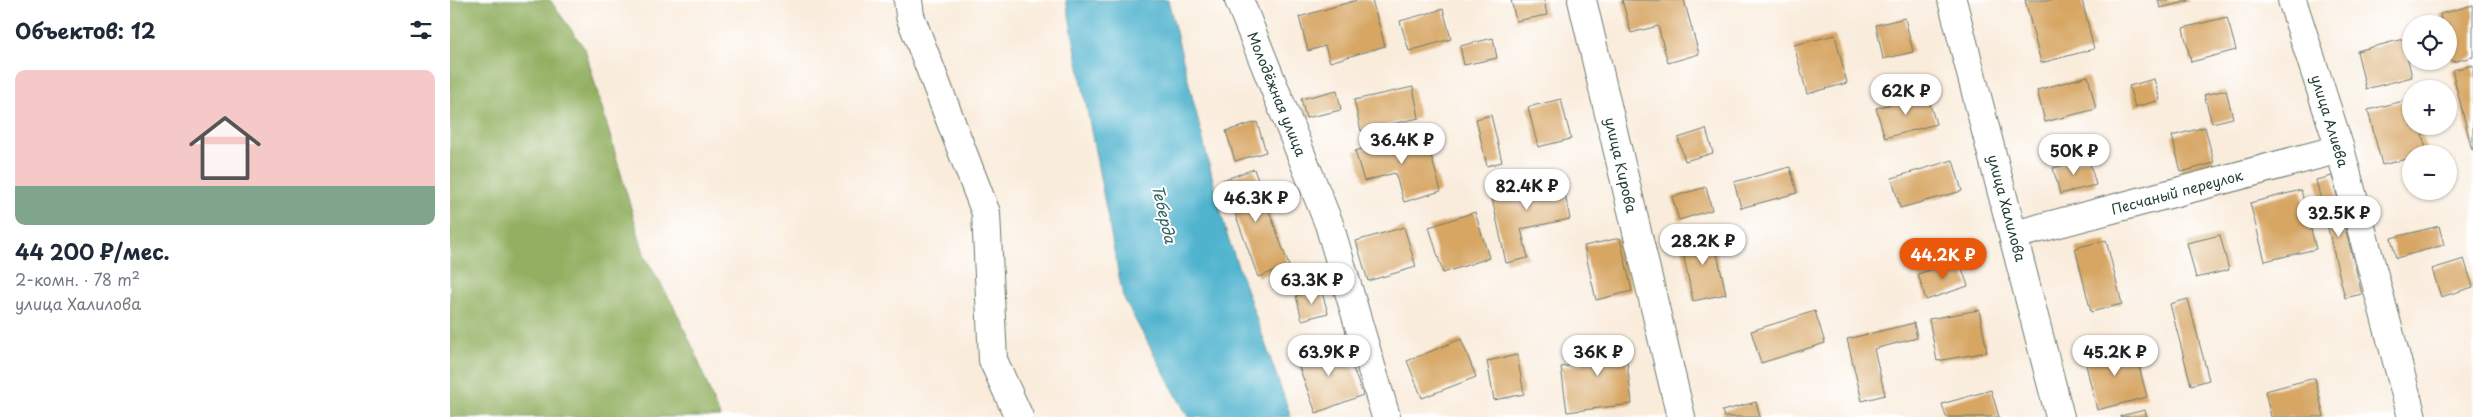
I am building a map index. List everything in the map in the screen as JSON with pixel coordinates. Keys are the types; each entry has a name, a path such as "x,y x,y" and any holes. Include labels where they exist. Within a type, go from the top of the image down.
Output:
{"street":[{"path":"908,0 910,16 986,213 993,360 1019,417"},
{"name":"Молодёжная улица","path":"1239,0 1329,224 1386,417"},
{"name":"улица Кирова","path":"1582,0 1681,417"},
{"name":"улица Халилова","path":"1952,0 2060,417"},
{"name":"улица Алиева","path":"2292,0 2340,149 2412,417"},
{"name":"Песчаный переулок","path":"2014,235 2340,149"}],"green space":[{"path":"450,0 550,0 585,49 645,257 673,305 695,352 721,417 450,417"}],"water":[{"name":"Теберда","path":"1066,0 1168,0 1226,232 1291,417 1188,417 1123,297"}],"building":[{"path":"1357,0 1372,0 1385,46 1330,62 1325,46 1308,51 1299,17"},
{"path":"1511,0 1544,0 1547,15 1516,21"},
{"path":"1622,0 1684,0 1699,54 1668,63 1658,26 1631,33"},
{"path":"2025,0 2082,0 2094,49 2041,63"},
{"path":"2158,0 2189,0 2189,1 2160,8"},
{"path":"2473,5 2473,57 2457,61 2457,15 2440,14"},
{"path":"1443,9 1451,39 1409,51 1400,21"},
{"path":"2227,17 2236,50 2191,62 2183,28"},
{"path":"1905,18 1913,52 1883,59 1876,25"},
{"path":"1835,35 1847,83 1807,94 1794,45"},
{"path":"1493,38 1497,58 1464,65 1460,46"},
{"path":"2402,39 2402,70 2410,70 2412,77 2366,89 2357,51"},
{"path":"2473,65 2473,150 2457,90 2457,80 2454,80 2452,70"},
{"path":"2088,76 2096,109 2045,122 2037,90"},
{"path":"2154,79 2160,100 2135,107 2129,86"},
{"path":"1413,87 1419,118 1361,131 1354,100"},
{"path":"1337,90 1341,110 1306,118 1301,99"},
{"path":"2226,90 2233,118 2212,123 2204,95"},
{"path":"1927,94 1936,124 1885,138 1876,108"},
{"path":"1561,99 1571,139 1538,147 1528,107"},
{"path":"2402,101 2402,135 2422,135 2425,145 2402,145 2402,160 2382,165 2368,110"},
{"path":"1491,115 1502,162 1487,166 1476,119"},
{"path":"1257,122 1266,152 1235,161 1226,131"},
{"path":"2205,127 2214,163 2181,172 2172,136"},
{"path":"1706,129 1713,153 1685,161 1678,138"},
{"path":"1424,131 1441,191 1404,202 1395,173 1364,181 1355,151"},
{"path":"2089,159 2096,185 2060,194 2053,168"},
{"path":"1953,160 1962,191 1900,208 1892,178"},
{"path":"1790,167 1797,193 1741,208 1734,182"},
{"path":"1254,169 1289,266 1258,277 1223,180"},
{"path":"1561,174 1570,219 1521,229 1528,258 1506,263 1490,189"},
{"path":"2332,176 2362,294 2345,298 2316,180"},
{"path":"1706,187 1712,210 1679,220 1672,197"},
{"path":"2301,190 2316,249 2265,261 2250,203"},
{"path":"1475,212 1489,258 1443,273 1429,227"},
{"path":"2439,226 2444,245 2396,258 2391,238"},
{"path":"1404,227 1416,267 1368,281 1356,241"},
{"path":"1712,231 1726,294 1693,301 1680,238"},
{"path":"2220,235 2229,270 2196,278 2187,243"},
{"path":"1620,238 1632,291 1596,300 1584,246"},
{"path":"2106,240 2122,304 2091,312 2075,248"},
{"path":"2464,259 2473,287 2441,297 2432,269"},
{"path":"1959,260 1968,286 1926,300 1918,274"},
{"path":"1321,289 1328,313 1302,320 1296,296"},
{"path":"2188,299 2209,380 2191,385 2170,304"},
{"path":"1979,310 1987,352 1937,361 1929,319"},
{"path":"1815,311 1825,343 1761,363 1751,331"},
{"path":"1914,323 1917,338 1874,349 1885,395 1862,401 1847,339"},
{"path":"1624,338 1632,404 1567,412 1561,367 1583,364 1580,343"},
{"path":"1461,339 1476,377 1422,398 1407,361"},
{"path":"1343,342 1363,395 1316,413 1296,359"},
{"path":"2133,344 2147,397 2097,410 2084,357"},
{"path":"1517,355 1524,394 1494,400 1487,361"},
{"path":"2315,378 2324,417 2271,417 2265,391"},
{"path":"1991,390 1999,417 1946,417 1942,404"},
{"path":"1756,402 1760,417 1724,417 1722,411"},
{"path":"2145,410 2147,417 2120,417 2120,416"}]}
